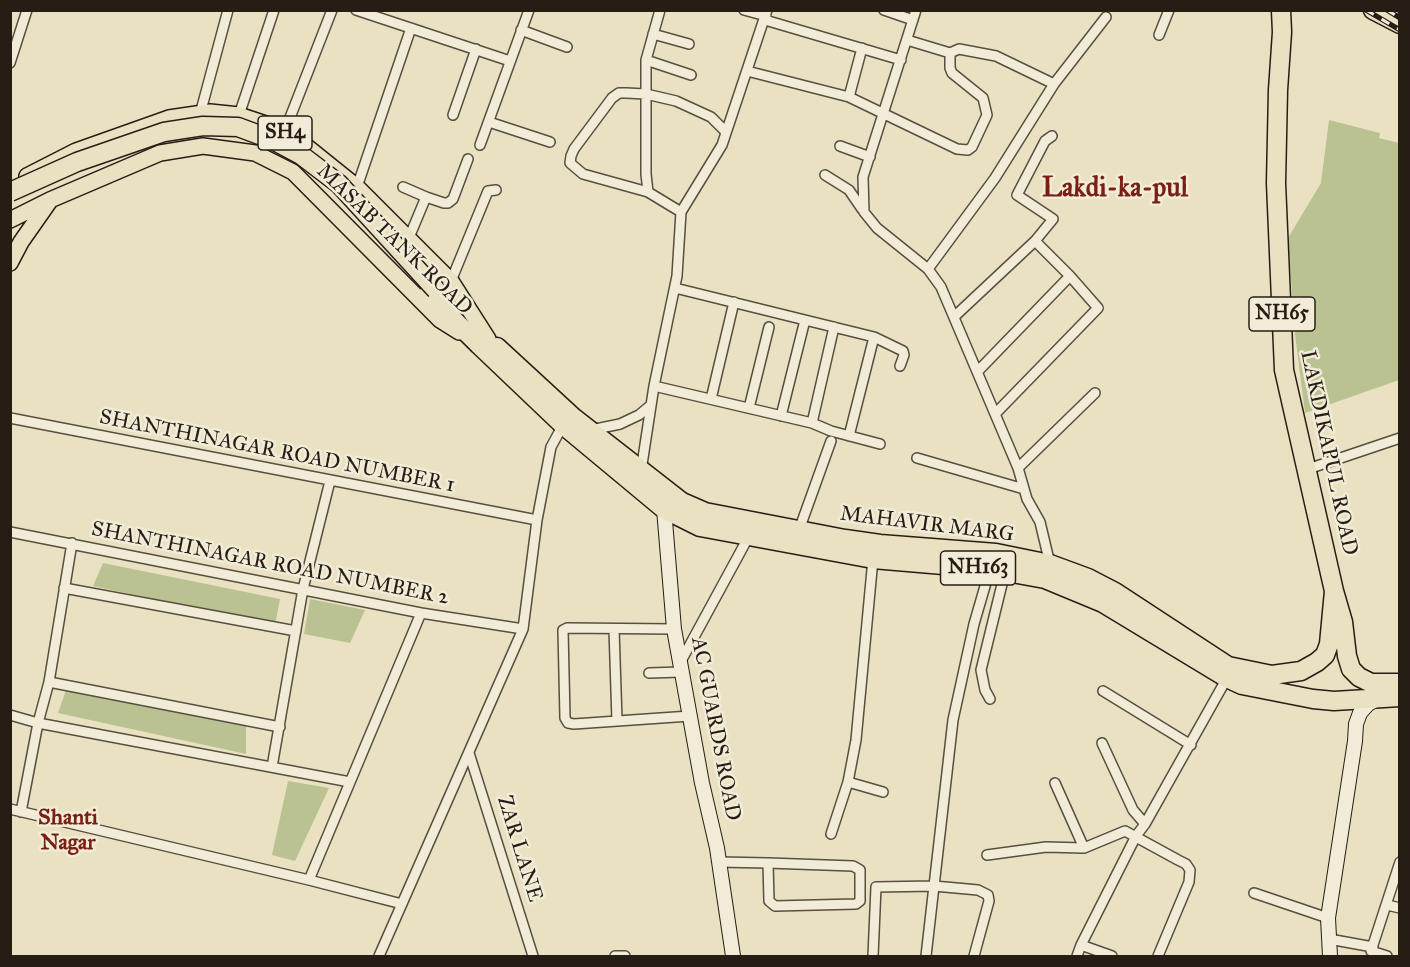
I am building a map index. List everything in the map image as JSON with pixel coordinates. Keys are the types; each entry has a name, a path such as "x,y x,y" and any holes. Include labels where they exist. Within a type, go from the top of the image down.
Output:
{"highway":[{"name":"LAKDIKAPUL ROAD","path":"1281,10 1276,183 1284,370 1305,470 1343,621 1347,656 1351,669 1359,677 1392,691"},
{"name":"NH65","path":"1282,32 1288,10"},
{"path":"1373,10 1400,24"},
{"name":"NH163","path":"10,192 77,162 164,132 203,126 238,127 273,140 301,155 339,184 438,288 483,342"},
{"name":"NH163","path":"10,202 123,156 162,143 199,137 235,140 267,149 294,163 438,288"},
{"name":"MAHAVIR MARG","path":"483,342 563,425 664,509 700,527 749,536 845,547 880,544 996,552 1050,564 1088,578 1115,592 1228,666 1272,675 1300,672 1325,655 1329,644 1334,591"},
{"name":"MAHAVIR MARG","path":"483,342 641,471 682,502 705,512 799,530 873,559 997,570 1045,579 1103,603 1227,678 1292,696 1334,701"},
{"name":"NH163","path":"1272,691 1360,688 1392,691"},
{"name":"NH163","path":"1334,701 1392,691"}],"main road":[{"name":"MASAB TANK ROAD","path":"10,184 76,151 156,121 210,112 239,115 266,124 284,133 324,160 357,187 408,240 438,288 483,342"},
{"name":"MASAB TANK ROAD","path":"10,220 50,200 160,153 203,146 255,153 293,172 440,320 483,342"},
{"path":"76,151 90,183"},
{"path":"51,163 67,193"},
{"path":"10,263 21,242 50,200"}],"street":[{"path":"10,63 27,10"},
{"path":"200,114 228,10"},
{"path":"239,115 274,10"},
{"path":"284,133 332,10"},
{"path":"356,10 510,61"},
{"path":"480,145 529,10"},
{"path":"648,192 646,60 660,10"},
{"path":"744,10 766,15 901,60"},
{"path":"864,212 863,177 914,15 884,10"},
{"path":"1159,35 1170,10"},
{"path":"641,471 654,386 675,288 681,212 722,146 766,15"},
{"path":"928,269 994,178 1054,84 1106,17"},
{"path":"357,187 411,28"},
{"path":"521,30 567,47"},
{"path":"653,34 689,44"},
{"path":"907,40 951,53 959,49 996,56 1054,84"},
{"path":"849,97 862,48"},
{"path":"453,115 476,49"},
{"path":"747,71 849,97 963,151 972,147 987,115 982,98 952,74 951,53"},
{"path":"646,60 692,75"},
{"path":"681,212 648,192 583,174 572,165 570,159 574,149 612,98 619,93 646,94 676,101 711,117 726,132"},
{"path":"489,122 550,142"},
{"path":"955,316 1035,242 1053,219 1017,195 1045,141 1052,136"},
{"path":"840,146 870,157"},
{"path":"403,187 444,203 450,202 468,159"},
{"path":"825,175 849,190 878,228 928,269 941,287 1018,468 1024,489 1040,522 1050,564"},
{"path":"438,288 488,191 496,190"},
{"path":"408,240 426,197"},
{"path":"994,414 1098,309 1070,276 1035,242"},
{"path":"978,371 1070,276"},
{"path":"675,288 874,337 903,351 900,366"},
{"path":"711,399 734,302"},
{"path":"781,416 805,320"},
{"path":"749,408 769,327"},
{"path":"812,423 834,327"},
{"path":"849,436 874,337"},
{"path":"654,386 812,423 880,444"},
{"path":"1018,468 1095,393"},
{"path":"589,430 620,424 639,415 651,405"},
{"name":"SHANTHINAGAR ROAD NUMBER 1","path":"10,418 537,520"},
{"path":"379,957 523,629 537,520 551,447 563,425"},
{"path":"1305,470 1399,439"},
{"path":"799,530 831,441"},
{"path":"917,458 1024,489"},
{"path":"272,767 303,589 330,481"},
{"name":"AC GUARDS ROAD","path":"664,509 674,628 719,862 733,957"},
{"name":"SHANTHINAGAR ROAD NUMBER 2","path":"10,532 420,613 523,629"},
{"path":"649,673 681,668 749,536"},
{"path":"21,812 38,723 49,682 72,543"},
{"path":"831,834 848,782 859,709 873,559"},
{"path":"977,694 990,699 985,690 981,670 997,570"},
{"path":"926,957 953,720 974,624 997,570"},
{"path":"64,588 296,631"},
{"path":"309,880 420,613"},
{"path":"674,628 567,628 564,630 565,718 568,723 574,724 690,716"},
{"path":"614,629 618,721"},
{"path":"1077,957 1136,836 1191,745 1227,678"},
{"path":"49,682 280,727"},
{"path":"1103,691 1191,745"},
{"path":"1330,957 1328,918 1356,724 1360,712 1368,704 1392,691"},
{"path":"1334,701 1345,704 1353,712 1356,724"},
{"path":"10,715 38,723 350,782"},
{"path":"1102,743 1133,810 1145,824"},
{"name":"ZAR LANE","path":"469,753 533,957"},
{"path":"848,782 883,792"},
{"path":"1055,783 1084,848"},
{"path":"10,809 134,837 402,904"},
{"path":"987,855 1046,847 1084,848 1125,831 1186,864 1190,870 1189,882 1158,957"},
{"path":"719,862 768,863 856,867 860,870 860,902 856,904 775,906 769,901 768,863"},
{"path":"1387,957 1371,951 1400,862"},
{"path":"873,957 876,887 934,886 978,890 988,895 989,901 974,957"},
{"path":"1254,893 1328,918"},
{"path":"1387,905 1400,908"},
{"path":"1329,939 1373,947"},
{"path":"1081,945 1112,957"},
{"path":"615,956 625,957"}],"green space":[{"path":"1329,120 1380,133 1379,138 1399,143 1399,380 1305,413 1295,334 1288,238 1321,183"},
{"path":"103,563 280,599 275,625 93,586"},
{"path":"310,599 365,610 350,643 304,634"},
{"path":"66,690 246,726 246,754 58,713"},
{"path":"288,781 329,788 295,861 272,855"}],"railway":[{"path":"1366,10 1400,30"},
{"path":"1387,10 1400,18"}],"district":[{"name":"Lakdi-ka-pul","path":"1115,189"},
{"name":"Shanti Nagar","path":"68,832"}]}
